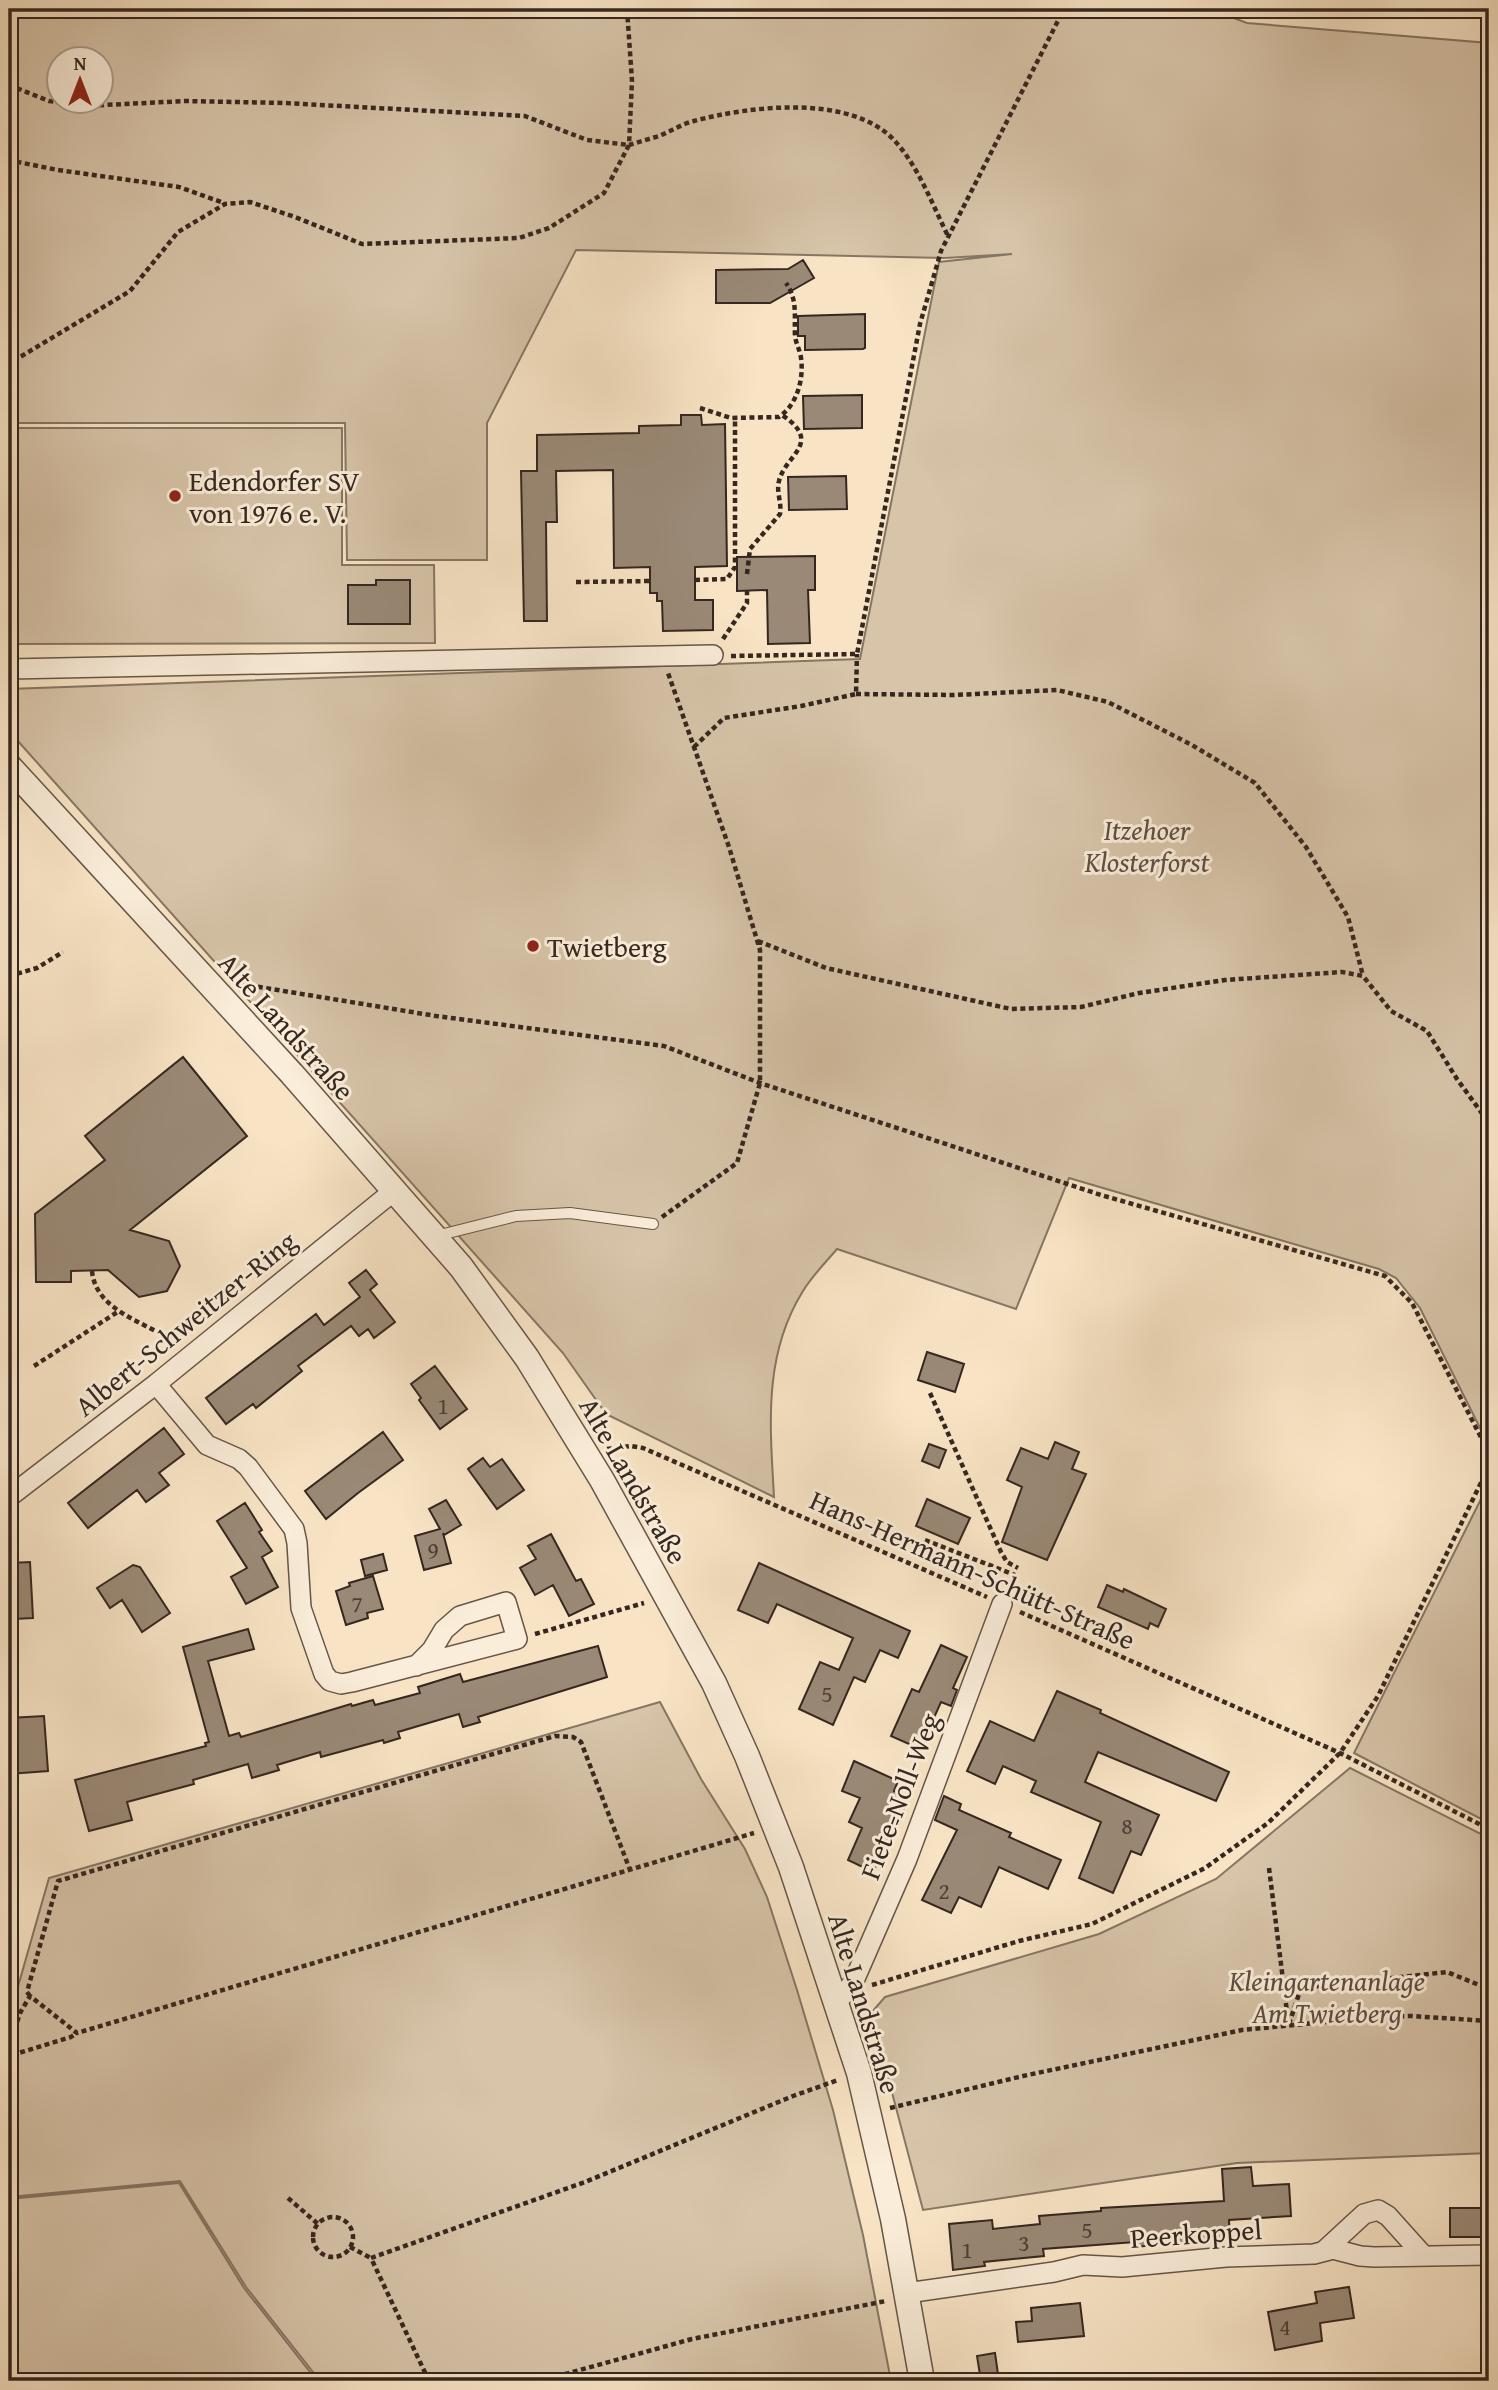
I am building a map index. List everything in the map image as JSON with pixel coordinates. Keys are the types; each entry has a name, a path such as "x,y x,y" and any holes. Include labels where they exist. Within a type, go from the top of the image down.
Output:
{"street":[{"path":"9,669 713,655"},
{"name":"Alte Landstraße","path":"9,766 292,1074 461,1267 504,1325 585,1452 667,1594 725,1706 841,1998 893,2219 922,2381"},
{"name":"Albert-Schweitzer-Ring","path":"9,1497 156,1384 394,1190"},
{"path":"156,1384 207,1445 239,1459 248,1467 294,1529 301,1608 324,1674 330,1681 352,1682 416,1666 517,1639 506,1602 460,1616 444,1630 432,1650 416,1666"},
{"name":"Fiete-Noll-Weg","path":"841,1998 853,1983 907,1859 1002,1604"},
{"path":"1325,2250 1364,2214 1378,2210 1385,2213 1423,2255"},
{"name":"Peerkoppel","path":"907,2295 1054,2272 1083,2264 1122,2267 1204,2258 1314,2254 1333,2249 1374,2257 1489,2255"}],"lane":[{"path":"435,1236 516,1216 570,1213 653,1224"}],"path":[{"path":"9,164 13,161 179,187 225,204 250,202 362,243 519,238 550,228 604,193 629,145 632,81 627,9"},
{"path":"856,694 857,654 920,324 941,251 1064,9"},
{"path":"9,85 49,101 83,106 186,101 284,103 525,116 587,140 629,145 659,136 692,121 793,106 822,110 867,120 892,139 918,174 948,237"},
{"path":"9,359 20,357 130,291 178,232 225,204"},
{"path":"782,415 797,392 801,377 794,300 786,283"},
{"path":"700,408 735,418 782,415 794,423 799,434 800,449 779,478 780,514 750,549 747,574"},
{"path":"727,579 736,567 735,418"},
{"path":"695,580 737,579"},
{"path":"576,582 650,581"},
{"path":"747,591 747,603 713,655 746,657 857,654"},
{"path":"653,1224 737,1163 760,1083 761,950 729,847 662,656"},
{"path":"694,747 724,718 856,694 954,695 1057,690 1108,702 1192,745 1255,783 1306,847 1348,917 1363,976 1391,1012 1427,1031 1489,1124"},
{"path":"758,941 826,968 1011,1009 1081,1007 1139,993 1225,980 1342,972 1363,976"},
{"path":"9,976 37,968 63,952"},
{"path":"202,978 436,1016 664,1046 760,1083 1101,1195 1385,1276 1412,1303 1489,1453"},
{"path":"92,1271 93,1282 100,1294 119,1311 164,1334 190,1356"},
{"path":"34,1366 119,1311"},
{"path":"930,1392 1001,1552 1007,1562 1018,1569"},
{"name":"Hans-Hermann-Schütt-Straße","path":"585,1452 617,1447 643,1448 1340,1753 1489,1829"},
{"path":"841,1998 1019,1941 1092,1924 1205,1868 1268,1823 1340,1753 1378,1696 1489,1466"},
{"path":"925,1540 1015,1576"},
{"path":"517,1639 623,1610 667,1594"},
{"path":"78,2032 27,1992 58,1881 555,1736 573,1737 580,1742 630,1870"},
{"path":"12,2055 71,2037 78,2032 775,1827"},
{"path":"1269,1868 1289,2024"},
{"path":"1289,2024 1301,1988 1447,1972 1489,1989"},
{"path":"12,2038 20,2013 30,1996"},
{"path":"869,2113 1242,2030 1411,2016 1489,2021"},
{"path":"371,2258 585,2182 793,2096 859,2073"},
{"path":"288,2198 318,2224"},
{"path":"336,2217 346,2222 352,2234 350,2247 345,2253 335,2257 320,2252 313,2236 318,2224 336,2217"},
{"path":"350,2247 371,2258 429,2381"},
{"path":"540,2381 692,2339 907,2295"}],"green space":[{"name":"Itzehoer Klosterforst","path":"9,9 1210,9 1247,23 1489,43 1489,1446 1420,1308 1396,1278 1379,1269 1069,1178 1016,1309 837,1249 803,1291 781,1340 772,1391 774,1497 606,1414 563,1353 9,731 9,689 860,659 939,262 1012,254 945,258 576,250 487,423 487,560 347,560 345,423 9,423"},
{"name":"Edendorfer SV von 1976 e. V.","path":"9,428 342,428 342,565 434,565 435,643 9,644"},
{"path":"1489,1483 1489,1823 1354,1753"},
{"path":"660,1702 701,1779 745,1849 767,1897 833,2110 863,2235 891,2381 320,2381 246,2287 180,2181 9,2197 9,2018 49,1878"},
{"name":"Kleingartenanlage Am Twietberg","path":"1350,1768 1489,1838 1489,2153 1237,2163 923,2210 871,2013 885,1997 1099,1934 1216,1879"},
{"path":"179,2183 244,2288 317,2381 9,2381 9,2199"}],"building":[{"path":"803,260 814,278 770,303 716,303 716,270 788,269"},
{"path":"865,314 863,349 805,350 805,336 798,336 798,316"},
{"path":"862,395 862,428 804,429 803,396"},
{"path":"681,415 701,415 702,425 725,424 727,566 695,567 695,600 713,600 713,630 663,631 662,601 657,601 657,593 650,593 650,567 614,568 613,470 556,471 557,522 546,522 547,621 524,621 521,471 537,471 537,435 639,433 639,426 681,425"},
{"path":"846,476 847,509 789,510 788,477"},
{"path":"815,556 815,590 808,590 810,643 768,644 767,590 737,591 737,557"},
{"path":"376,580 410,580 410,624 348,624 348,585 376,585"},
{"path":"183,1057 247,1136 130,1230 169,1241 180,1266 167,1291 139,1297 108,1270 71,1271 71,1282 36,1282 35,1214 105,1160 85,1136"},
{"path":"366,1270 377,1284 370,1290 395,1322 374,1338 368,1329 359,1336 351,1326 298,1366 302,1371 256,1408 253,1404 226,1424 206,1398 316,1314 324,1325 360,1297 349,1283"},
{"path":"927,1352 964,1364 955,1392 918,1380"},
{"path":"435,1366 467,1409 440,1429 411,1384"},
{"path":"164,1428 184,1454 159,1473 169,1485 146,1502 137,1490 88,1528 68,1503"},
{"path":"383,1432 403,1460 326,1519 305,1491"},
{"path":"1055,1442 1079,1452 1072,1469 1086,1474 1047,1560 1002,1542 1022,1487 1007,1480 1021,1448 1048,1459"},
{"path":"929,1444 946,1450 939,1468 922,1461"},
{"path":"483,1458 490,1467 502,1459 524,1490 497,1509 468,1469"},
{"path":"927,1499 970,1518 958,1544 916,1526"},
{"path":"446,1500 461,1525 444,1535 443,1533 451,1563 424,1570 415,1536 440,1529 429,1509"},
{"path":"245,1503 272,1551 262,1557 278,1587 246,1604 231,1577 247,1568 217,1521"},
{"path":"551,1534 576,1581 581,1579 594,1604 569,1616 553,1585 535,1595 520,1568 536,1559 528,1546"},
{"path":"383,1554 387,1570 365,1576 361,1560"},
{"path":"30,1562 33,1618 14,1619 10,1563"},
{"path":"759,1563 910,1631 898,1658 880,1650 865,1682 854,1677 833,1725 799,1709 820,1662 839,1670 853,1638 777,1604 768,1623 738,1610"},
{"path":"133,1565 140,1567 170,1613 142,1632 122,1600 110,1608 97,1588"},
{"path":"373,1576 383,1609 367,1613 368,1618 346,1625 336,1591 350,1586 349,1583"},
{"path":"1107,1585 1123,1592 1124,1589 1166,1609 1158,1627 1150,1623 1148,1629 1098,1607"},
{"path":"248,1629 254,1649 208,1661 229,1736 239,1733 241,1737 351,1704 352,1706 373,1700 375,1705 420,1693 418,1687 460,1674 463,1682 598,1646 607,1677 478,1717 480,1722 463,1727 459,1714 398,1732 400,1738 384,1743 383,1740 321,1757 320,1752 277,1765 279,1770 252,1778 248,1764 193,1780 194,1784 127,1802 132,1820 89,1831 75,1780 206,1746 205,1743 209,1742 183,1647"},
{"path":"941,1645 967,1657 953,1688 957,1690 951,1706 941,1702 920,1749 891,1736 912,1689 919,1692"},
{"path":"1057,1691 1229,1772 1216,1801 1098,1752 1085,1782 1159,1815 1141,1855 1131,1851 1113,1893 1079,1878 1101,1822 1031,1792 1036,1781 1003,1766 995,1784 967,1771 990,1721 1034,1741"},
{"path":"44,1716 48,1771 9,1774 9,1718"},
{"path":"854,1761 898,1781 894,1791 909,1798 873,1872 848,1860 862,1828 849,1822 860,1798 842,1791"},
{"path":"944,1796 961,1804 959,1810 1011,1833 1009,1837 1061,1860 1048,1889 999,1867 981,1907 959,1897 951,1913 922,1900 957,1830 935,1820"},
{"path":"1251,2167 1253,2186 1289,2184 1291,2216 1229,2220 1230,2238 1135,2247 1135,2242 1043,2249 1044,2256 984,2262 985,2266 953,2270 949,2224 992,2220 993,2229 1040,2224 1039,2216 1101,2211 1101,2208 1224,2201 1222,2169"},
{"path":"1450,2208 1489,2208 1489,2237 1450,2237"},
{"path":"1349,2287 1354,2318 1320,2323 1322,2341 1275,2350 1268,2312 1317,2303 1315,2292"},
{"path":"1080,2303 1084,2336 1018,2342 1016,2322 1032,2321 1031,2308"},
{"path":"995,2353 999,2381 981,2381 977,2356"}],"place":[{"name":"Edendorfer SV von 1976 e. V.","path":"175,496"},
{"name":"Twietberg","path":"533,946"}]}
